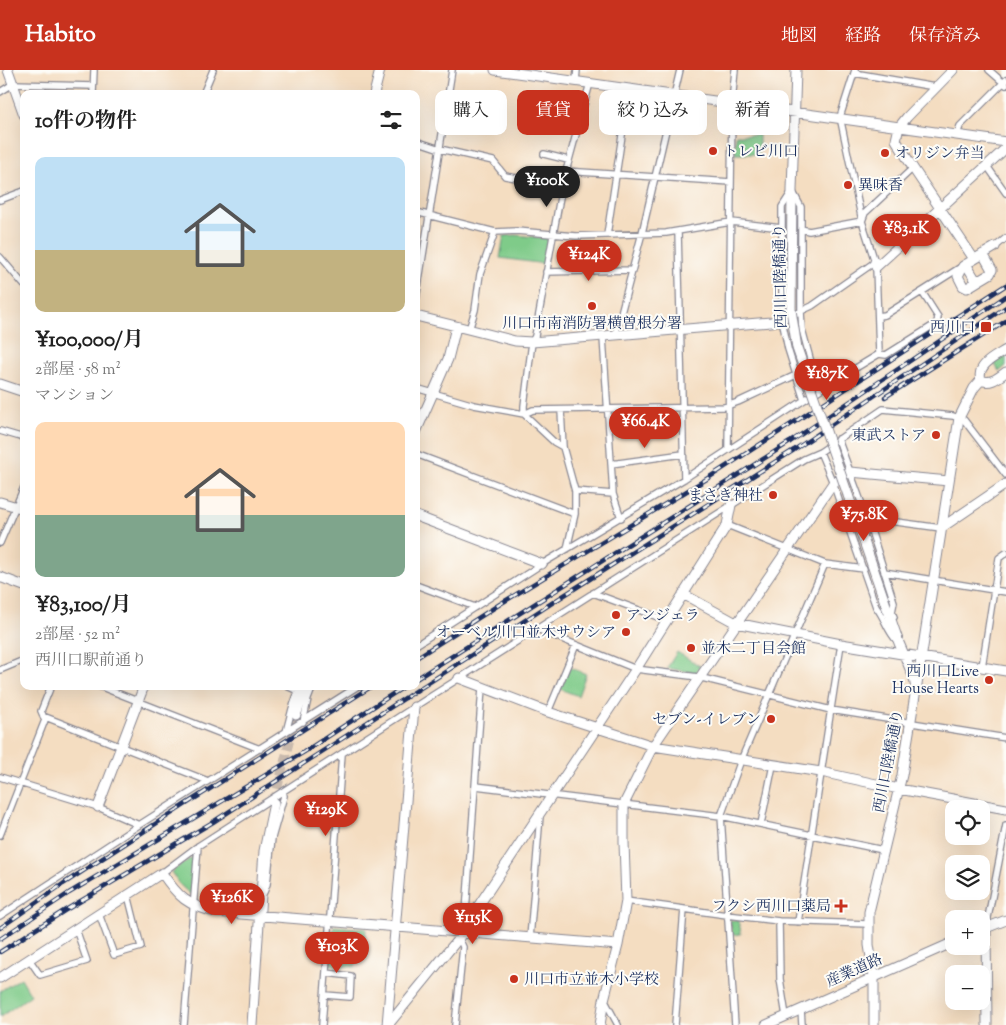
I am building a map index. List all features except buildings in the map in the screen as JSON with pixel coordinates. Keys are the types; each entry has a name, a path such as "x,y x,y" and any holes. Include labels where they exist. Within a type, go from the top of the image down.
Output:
{"street":[{"path":"8,70 20,104"},
{"path":"93,90 94,70"},
{"path":"205,90 213,70"},
{"path":"375,90 380,70"},
{"path":"420,274 452,70"},
{"path":"495,70 637,90"},
{"path":"576,81 578,70"},
{"path":"676,90 680,70"},
{"path":"733,90 735,70"},
{"name":"西川口陸橋通り","path":"796,70 792,190 797,348 899,643 914,678 916,689 899,789 870,901 868,924 874,976 874,1025"},
{"path":"953,70 899,127 896,140 974,259"},
{"path":"957,135 960,126 1005,83 989,70"},
{"path":"879,354 876,265 862,221 840,117 854,71 935,87"},
{"path":"524,414 532,342 535,336 562,186 590,83"},
{"path":"0,92 13,84 93,86"},
{"path":"607,235 629,89"},
{"path":"789,111 1006,142"},
{"path":"615,336 665,135"},
{"path":"728,450 732,135"},
{"path":"420,142 440,149 493,161 504,176 562,186"},
{"path":"420,317 515,341 532,342 782,320 796,311 812,306 876,265 1006,148"},
{"path":"544,154 568,160"},
{"path":"988,166 1006,193"},
{"path":"862,221 865,213 913,168"},
{"path":"565,171 731,182"},
{"path":"792,190 782,207 782,320 788,349 804,400"},
{"path":"792,190 801,207 802,229 796,311 821,389"},
{"path":"0,200 20,192"},
{"path":"420,213 496,232 516,231 576,236 666,233 731,222 782,228"},
{"path":"802,229 808,231 862,221"},
{"path":"678,231 684,479"},
{"path":"469,330 475,310 480,274 496,232"},
{"path":"878,316 885,315 995,247 1006,238"},
{"path":"964,265 958,276 963,286 969,288 990,274 992,270 983,254"},
{"path":"0,257 20,280"},
{"path":"964,265 974,279 980,280"},
{"path":"546,272 632,270"},
{"path":"420,642 542,564 684,479 821,389 879,354 886,355 937,322 938,317 922,292"},
{"path":"420,423 448,359 456,327"},
{"path":"603,337 613,494 621,518"},
{"path":"916,689 959,418 974,388 981,380 980,373 984,365 1006,350"},
{"path":"981,380 990,382 1001,379 1006,372"},
{"path":"524,414 533,410 728,406 796,375"},
{"path":"0,384 20,391"},
{"path":"420,389 474,405 524,414 562,447"},
{"path":"0,978 128,895 198,846 731,505 804,459 820,452 883,409 959,418 968,424 1006,475"},
{"path":"561,410 562,447 575,491 575,514 567,549"},
{"path":"0,431 20,437"},
{"path":"838,439 894,602 892,612 898,630 899,643"},
{"path":"820,452 834,483 876,607 890,633 899,643"},
{"path":"611,464 682,454"},
{"path":"420,456 575,514"},
{"path":"600,1025 626,901 624,804 652,746 787,548 834,483 850,472 949,481"},
{"path":"866,518 941,528 1006,484"},
{"path":"575,491 613,494"},
{"path":"0,502 20,507 0,543"},
{"path":"387,1025 462,932 636,669 727,525 731,505"},
{"path":"420,518 542,564"},
{"path":"727,525 825,564 864,569"},
{"path":"982,667 999,558 1006,553"},
{"path":"734,1025 721,816 768,695 825,564"},
{"path":"884,572 1006,592"},
{"path":"0,577 20,584"},
{"path":"420,587 474,607"},
{"path":"593,593 666,620"},
{"path":"683,594 736,623 841,644 1006,671"},
{"path":"537,629 636,669 698,677 830,710 1006,738"},
{"path":"798,922 841,644"},
{"path":"548,712 576,645"},
{"path":"0,670 20,662"},
{"path":"459,678 595,729 652,746 821,772 1006,809"},
{"path":"455,1025 476,786 482,688"},
{"path":"0,835 45,720 42,711 50,690"},
{"path":"109,690 260,749"},
{"path":"98,807 142,690"},
{"path":"286,732 292,709 301,690"},
{"path":"299,718 302,690"},
{"path":"0,916 286,732 299,718 311,690"},
{"path":"299,718 351,690"},
{"path":"387,1025 414,707"},
{"path":"43,716 208,781"},
{"path":"322,1025 342,754"},
{"path":"760,824 773,765"},
{"path":"0,777 98,807 139,825"},
{"path":"476,786 721,816 883,850"},
{"path":"261,901 267,884 272,838 284,796 283,792"},
{"path":"252,1025 264,851 274,803"},
{"path":"530,938 540,812"},
{"path":"988,910 1006,825"},
{"path":"184,1025 198,846"},
{"path":"162,872 173,889 186,902 193,906 216,912 618,945"},
{"path":"99,914 114,955 141,947 128,895"},
{"path":"626,901 726,916 779,921 868,924"},
{"path":"675,1025 684,909"},
{"path":"990,927 1006,920"},
{"path":"779,921 780,979 786,1016"},
{"path":"29,959 40,975 87,961 75,929"},
{"name":"産業道路","path":"766,1025 945,946"},
{"path":"985,955 987,1025"},
{"path":"325,995 350,997 351,976 326,973"},
{"path":"604,1000 618,1025"},
{"path":"800,1009 802,1025"}],"green space":[{"path":"736,135 759,135 759,154 735,154"},
{"path":"515,235 547,238 549,243 545,264 500,258 504,236"},
{"path":"1003,356 1006,358 1006,366 1000,371 994,362"},
{"path":"677,652 700,666 696,673 667,668"},
{"path":"569,667 586,674 578,696 560,689"},
{"path":"194,856 191,895 179,884 171,872"},
{"path":"730,920 739,921 741,934 732,935"},
{"path":"334,926 366,929 363,961 356,961 355,967 330,965"},
{"path":"21,978 31,995 0,1017 0,991"}],"tunnel":[{"path":"274,802 296,715"}],"railway":[{"path":"420,655 500,604 705,480 1006,285"},
{"path":"420,676 790,442 1006,296"},
{"path":"420,688 794,450 1006,307"},
{"path":"885,397 1006,321"},
{"path":"0,928 63,884 366,690"},
{"path":"0,939 69,893 304,752 399,690"},
{"path":"0,952 64,911 213,822 417,690"}],"place":[{"name":"トレビ川口","path":"713,151"},
{"name":"オリジン弁当","path":"885,153"},
{"name":"異味香","path":"848,185"},
{"name":"川口市南消防署横曽根分署","path":"592,306"},
{"name":"西川口","path":"986,327"},
{"name":"東武ストア","path":"936,435"},
{"name":"まさき神社","path":"773,495"},
{"name":"アンジェラ","path":"616,615"},
{"name":"オーベル川口並木サウシア","path":"626,632"},
{"name":"並木二丁目会館","path":"691,648"},
{"name":"西川口Live House Hearts","path":"989,680"},
{"name":"セブン-イレブン","path":"771,719"},
{"name":"フクシ西川口薬局","path":"841,906"},
{"name":"川口市立並木小学校","path":"514,979"}]}
